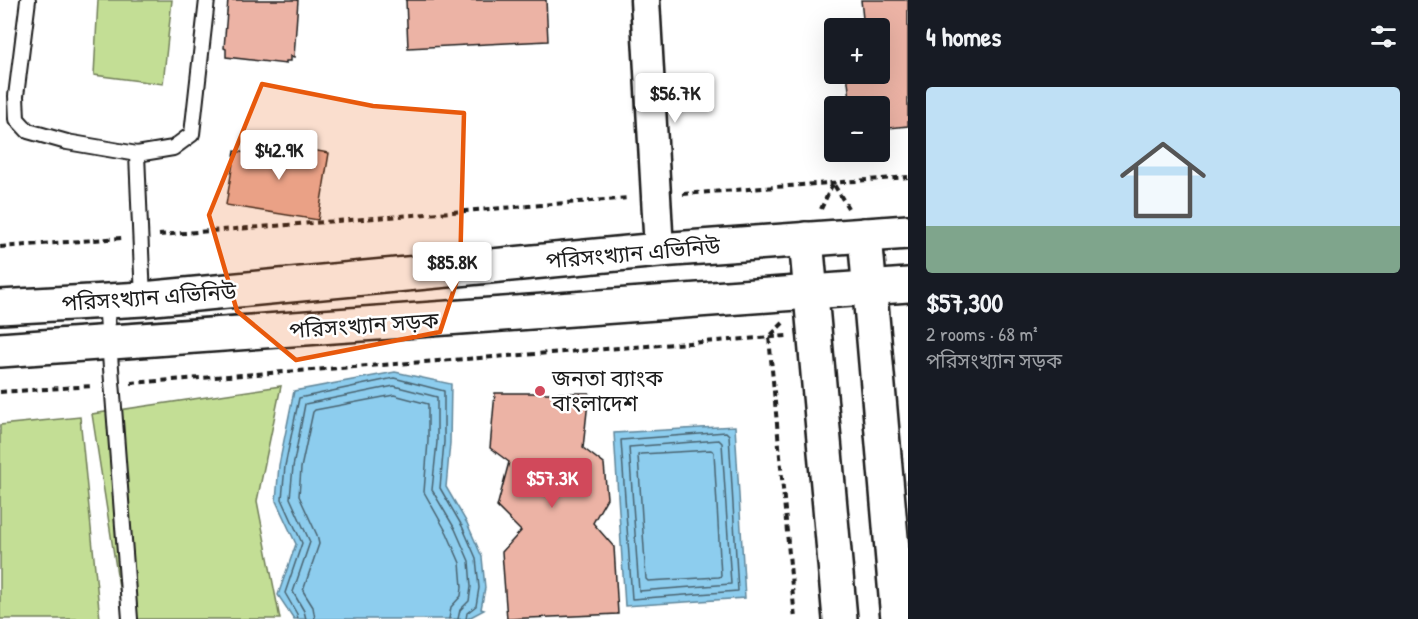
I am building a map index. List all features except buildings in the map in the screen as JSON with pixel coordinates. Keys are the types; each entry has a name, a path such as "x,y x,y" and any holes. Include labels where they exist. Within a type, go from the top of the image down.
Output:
{"street":[{"path":"645,0 659,250"},
{"name":"পরিসংখ্যান এভিনিউ","path":"0,307 143,299 659,250 908,232"},
{"path":"865,235 898,619"},
{"path":"806,239 840,619"},
{"name":"পরিসংখ্যান সড়ক","path":"0,350 908,285"}],"lane":[{"path":"28,0 16,96 17,119 28,131 67,142 137,154 173,148 192,134 207,0"},
{"path":"137,154 143,299"},
{"path":"106,302 130,619"}],"path":[{"path":"0,248 908,177"},
{"path":"795,619 769,338 811,293"},
{"path":"0,392 815,334"}],"highlighted area":[{"path":"262,84 373,106 464,113 460,271 440,332 296,360 237,311 209,215"}],"green space":[{"path":"98,0 172,0 163,84 94,75"},
{"path":"281,386 257,501 280,619 124,619 92,414"},
{"path":"80,417 100,619 0,619 0,425"}],"water":[{"path":"395,372 451,384 450,443 446,487 467,523 482,557 485,588 481,609 484,610 467,619 294,619 278,595 296,544 276,501 279,465 294,391"},
{"path":"735,426 745,598 625,606 614,433"}],"place":[{"name":"জনতা ব্যাংক বাংলাদেশ","path":"540,391"}]}
